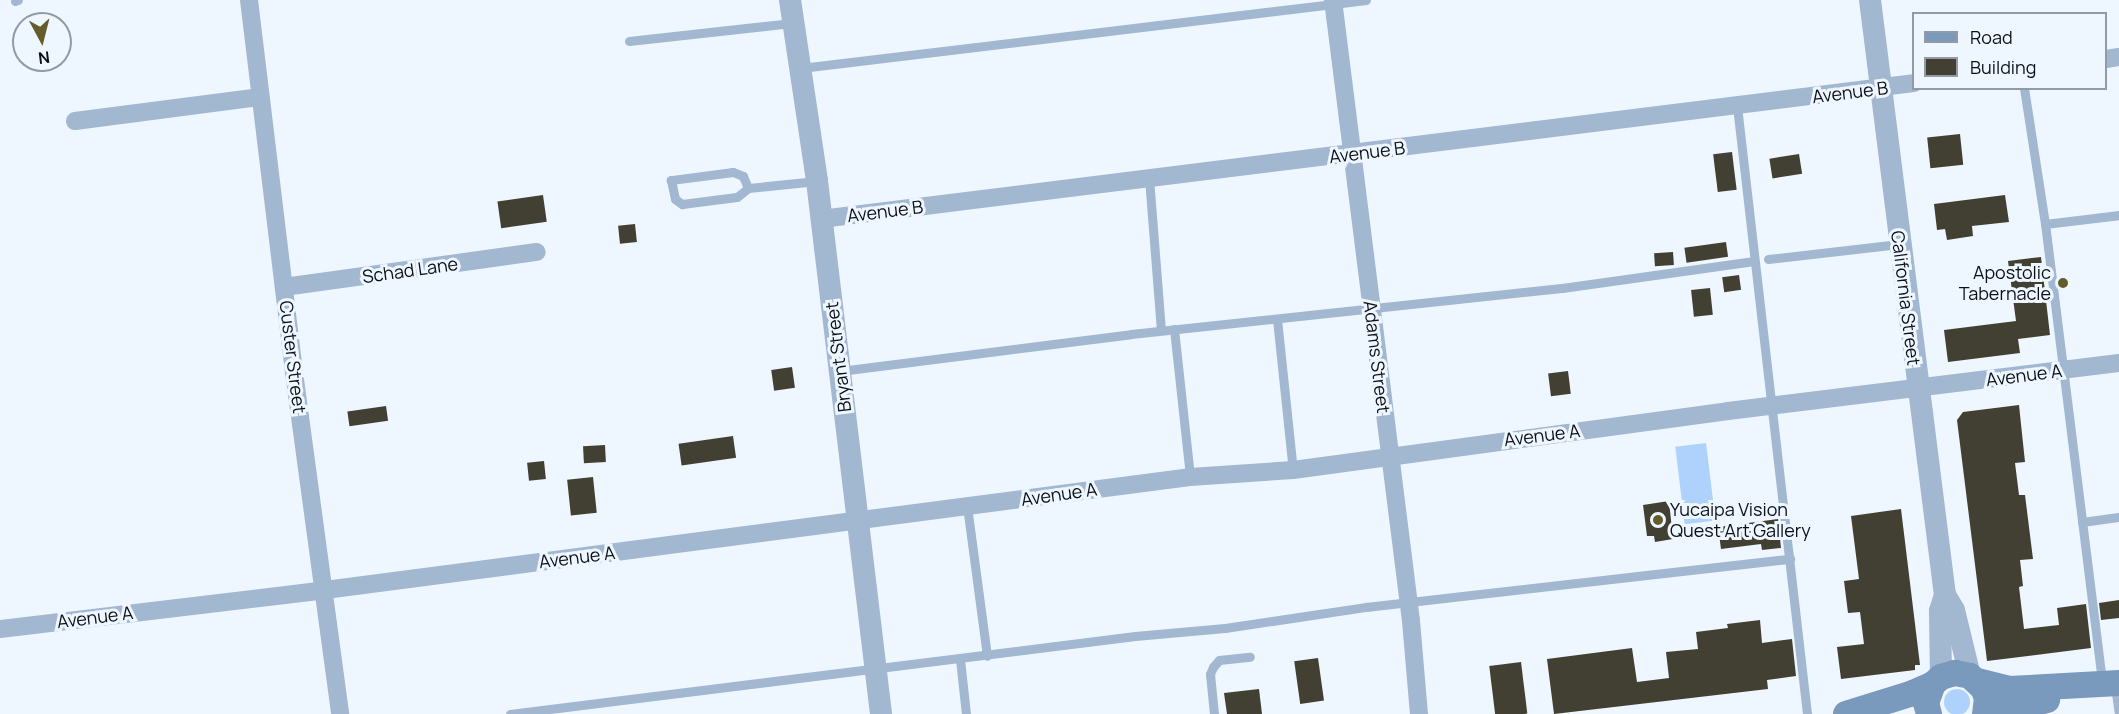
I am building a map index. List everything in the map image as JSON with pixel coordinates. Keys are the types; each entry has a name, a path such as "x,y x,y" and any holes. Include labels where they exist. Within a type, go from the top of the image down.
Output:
{"main road":[{"path":"1846,714 1913,693 1955,673 2009,689 2107,684"},
{"path":"1974,678 1987,698 1985,714"},
{"path":"1929,714 1926,703 1937,680"},
{"path":"1995,714 2107,684"}],"street":[{"name":"Custer Street","path":"249,0 340,714"},
{"name":"Bryant Street","path":"790,0 798,69 817,181 881,714"},
{"name":"California Street","path":"1870,0 1945,595 1954,610 1974,678"},
{"name":"Adams Street","path":"1333,2 1354,153 1370,308 1408,603 1419,714"},
{"name":"Avenue B","path":"821,219 1912,83"},
{"path":"75,121 260,96"},
{"name":"Schad Lane","path":"284,287 537,252"},
{"name":"Avenue A","path":"0,629 325,590 1190,477 1293,470 1389,455 1772,405 2119,363"},
{"name":"California Street","path":"1937,680 1940,610 1945,595"}],"lane":[{"path":"798,69 1333,2 1366,0"},
{"path":"629,41 793,23"},
{"path":"2024,90 2045,224 2082,522 2107,684 2119,714"},
{"path":"1737,106 1807,714"},
{"path":"748,188 742,176 733,172 671,180 675,200 682,204 737,197 748,188 817,181"},
{"path":"1149,178 1161,330"},
{"path":"2045,224 2119,215"},
{"path":"1768,259 1899,244"},
{"path":"840,371 1161,330 1562,288 1754,261"},
{"path":"1277,319 1293,470"},
{"path":"1174,329 1190,477"},
{"path":"968,506 987,656"},
{"path":"2082,522 2119,517"},
{"path":"510,714 1408,603 1790,559"},
{"path":"1214,714 1210,674 1213,667 1219,660 1250,657"},
{"path":"960,659 966,714"}],"shaded area":[{"path":"1706,443 1716,520 1685,524 1675,447"},
{"path":"1957,689 1966,693 1970,702 1966,711 1957,715 1948,711 1944,702 1948,693"}],"building":[{"path":"1960,134 1963,165 1930,168 1927,137"},
{"path":"1732,152 1737,190 1718,192 1713,154"},
{"path":"1799,154 1802,174 1772,178 1769,159"},
{"path":"543,195 547,222 501,228 497,201"},
{"path":"2005,195 2009,222 1972,226 1973,236 1947,240 1945,229 1937,230 1934,204"},
{"path":"635,224 637,242 620,244 618,226"},
{"path":"1726,242 1728,257 1686,263 1684,248"},
{"path":"1673,252 1674,265 1655,266 1654,253"},
{"path":"2041,257 2050,335 2018,339 2020,353 1948,362 1944,330 2016,321 2008,261"},
{"path":"1739,275 1741,290 1724,292 1722,277"},
{"path":"1710,288 1713,315 1694,317 1691,290"},
{"path":"792,367 795,388 774,391 771,370"},
{"path":"1568,371 1571,394 1551,396 1548,373"},
{"path":"2019,405 2025,462 2015,463 2019,495 2025,495 2033,559 2020,560 2023,586 2019,587 2024,629 2059,625 2057,608 2086,604 2091,648 1987,661 1957,420 1963,412"},
{"path":"386,406 388,421 349,426 347,411"},
{"path":"733,436 736,458 682,465 679,444"},
{"path":"605,445 606,462 584,463 583,446"},
{"path":"544,461 546,479 529,481 527,463"},
{"path":"593,477 597,513 571,516 567,480"},
{"name":"Yucaipa Vision Quest Art Gallery","path":"1669,501 1673,539 1655,542 1654,536 1647,536 1643,505"},
{"path":"1901,509 1920,665 1915,665 1915,670 1841,679 1837,647 1864,644 1860,612 1848,613 1844,581 1859,579 1851,516"},
{"path":"1778,519 1781,548 1762,550 1761,544 1721,549 1718,527"},
{"path":"2119,600 2119,618 2101,620 2099,603"},
{"path":"1760,620 1762,643 1792,639 1796,676 1767,680 1768,689 1554,714 1547,659 1632,648 1637,682 1669,678 1666,652 1698,649 1696,632 1728,628 1727,624"},
{"path":"1318,658 1324,701 1300,704 1294,661"},
{"path":"1521,662 1527,714 1495,714 1489,666"},
{"path":"1259,689 1262,714 1227,714 1224,693"}],"place":[{"name":"Apostolic Tabernacle","path":"2063,283"},
{"name":"Yucaipa Vision Quest Art Gallery","path":"1658,520"}]}
